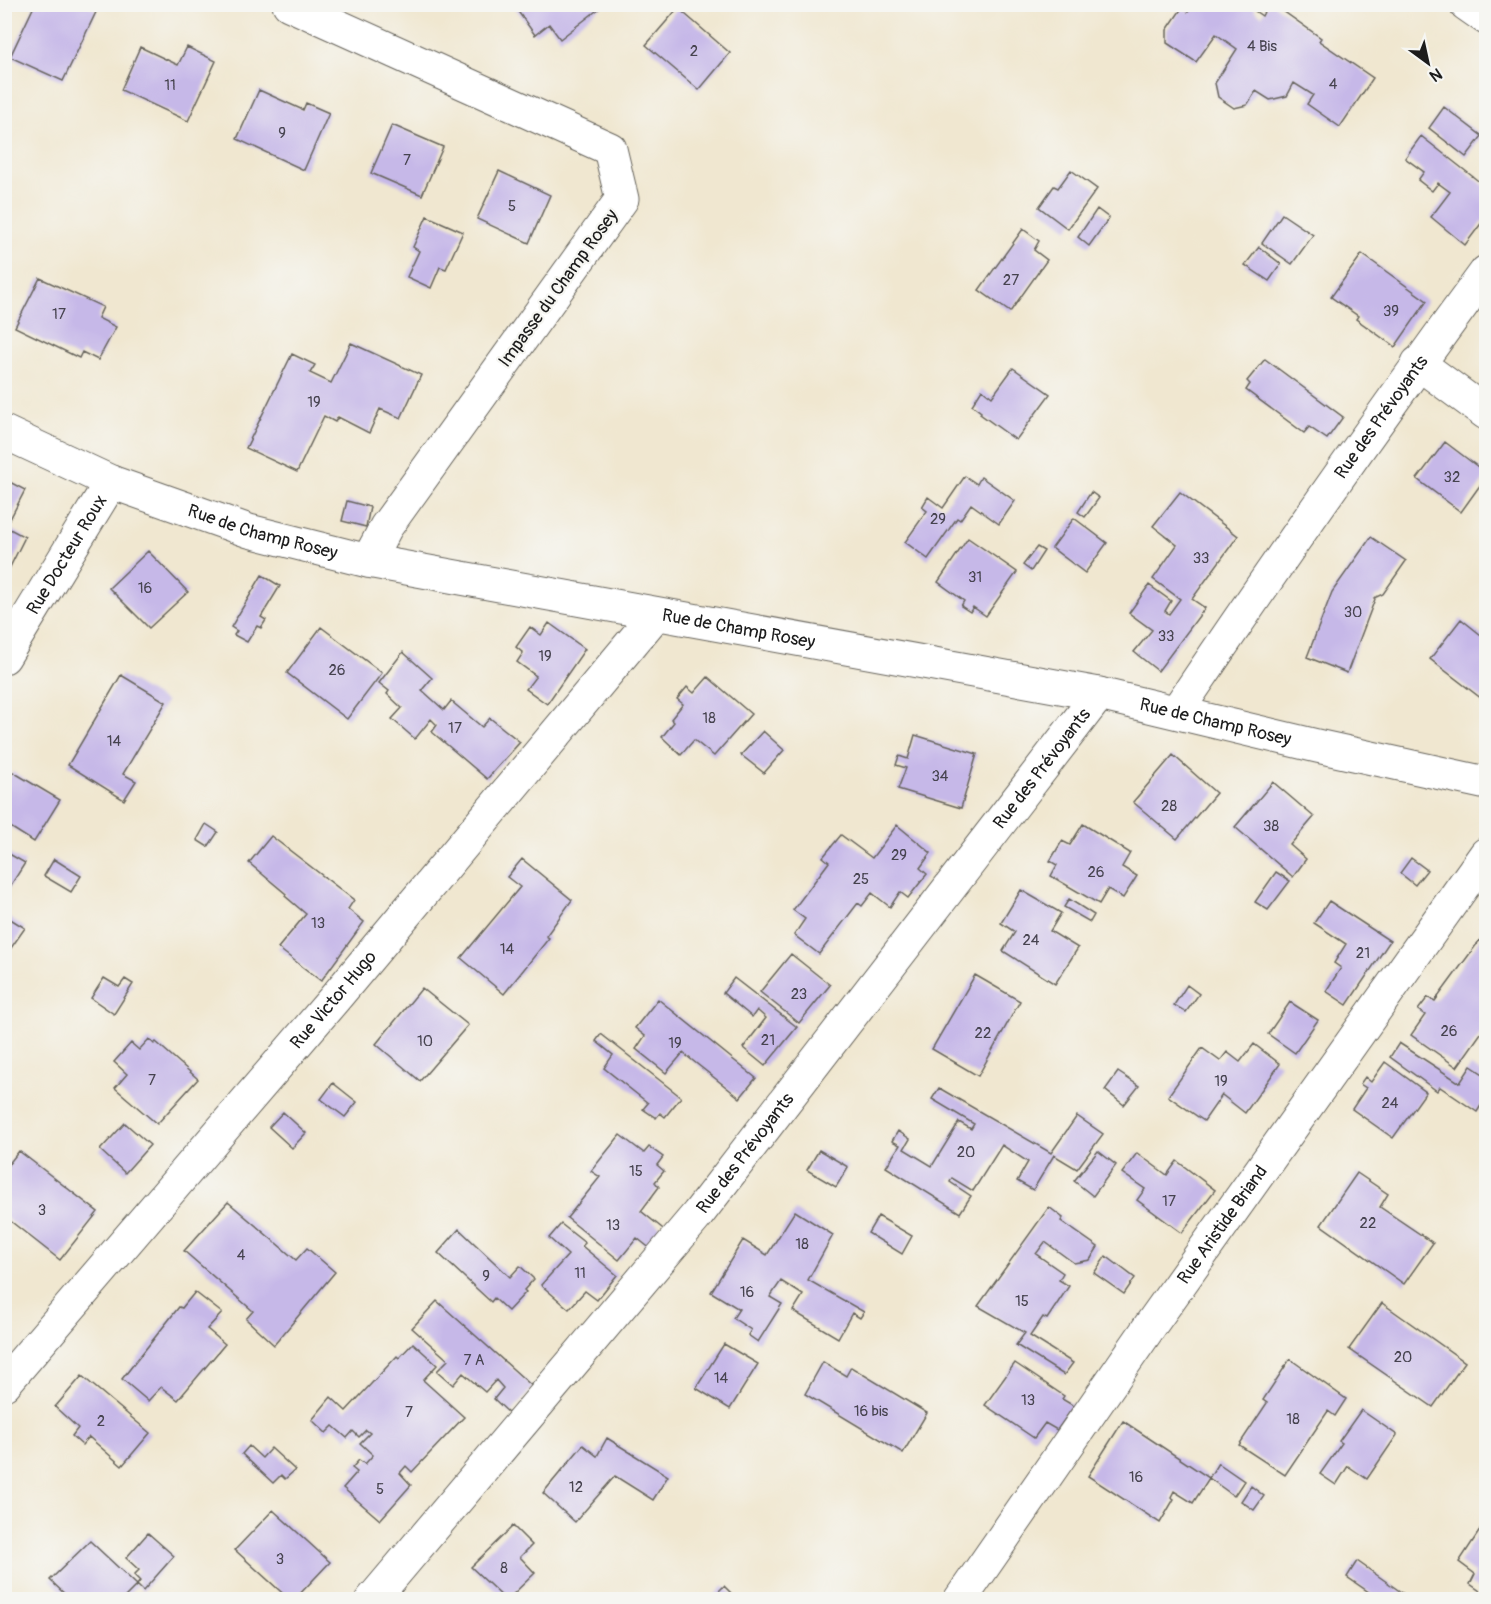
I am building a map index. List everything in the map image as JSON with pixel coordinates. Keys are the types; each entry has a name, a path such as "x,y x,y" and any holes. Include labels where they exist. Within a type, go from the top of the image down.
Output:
{"street":[{"name":"Impasse du Champ Rosey","path":"289,4 610,149 622,199 386,527 368,561"},
{"path":"1466,4 1486,18"},
{"name":"Rue des Prévoyants","path":"1177,711 1418,363 1486,272"},
{"path":"1418,363 1486,413"},
{"name":"Rue de Champ Rosey","path":"4,432 111,482 249,531 368,561 1099,694 1317,746 1486,783"},
{"name":"Rue Docteur Roux","path":"4,657 111,482"},
{"name":"Rue Victor Hugo","path":"4,1384 336,998 656,614"},
{"name":"Rue des Prévoyants","path":"372,1599 698,1214 1099,694"},
{"name":"Rue Aristide Briand","path":"960,1599 1150,1326 1486,854"}],"building":[{"path":"35,4 86,4 97,10 63,81 10,57"},
{"path":"516,4 605,4 560,39 549,24 535,35 514,6"},
{"path":"1195,4 1253,4 1255,11 1262,16 1268,4 1273,4 1321,38 1319,41 1373,78 1340,127 1307,104 1313,95 1294,83 1287,96 1270,100 1256,91 1247,105 1234,108 1218,97 1215,83 1237,49 1216,34 1196,62 1167,43 1167,30 1182,8 1188,12"},
{"path":"678,8 730,53 699,90 646,45"},
{"path":"140,47 178,65 187,47 216,61 188,121 121,90"},
{"path":"259,90 303,110 306,103 329,113 304,170 237,139"},
{"path":"1444,107 1482,136 1466,157 1429,128"},
{"path":"392,125 443,147 422,195 371,173"},
{"path":"1421,136 1486,187 1486,217 1465,245 1431,217 1450,192 1438,183 1432,191 1418,180 1424,172 1405,158"},
{"path":"1071,170 1097,189 1068,229 1039,207 1054,186 1058,188"},
{"path":"499,171 550,195 529,243 477,219"},
{"path":"1097,209 1109,218 1089,246 1078,237"},
{"path":"1282,214 1313,235 1292,264 1262,243"},
{"path":"427,216 463,232 446,269 440,267 431,288 407,277 419,251 413,247"},
{"path":"1023,229 1039,241 1034,250 1047,260 1010,312 979,290"},
{"path":"1259,247 1281,264 1269,281 1245,265"},
{"path":"1362,254 1427,301 1395,347 1356,319 1358,316 1331,297"},
{"path":"40,278 103,307 98,318 116,327 98,360 82,352 79,358 15,327"},
{"path":"351,343 421,375 401,418 380,409 369,433 338,417 335,422 324,416 297,472 246,448 292,354 315,365 310,373 331,383"},
{"path":"1265,359 1343,417 1327,439 1309,427 1304,433 1246,390 1250,384 1247,381"},
{"path":"1013,368 1050,394 1016,440 980,414 981,412 972,405 982,389 992,397"},
{"path":"1445,442 1486,473 1486,477 1461,512 1417,479"},
{"path":"965,476 977,484 981,477 1015,501 999,524 971,504 960,520 957,518 928,559 905,542 927,511 922,507 928,497 943,508"},
{"path":"4,479 25,490 6,527 25,537 4,579"},
{"path":"1091,492 1099,498 1085,517 1078,512"},
{"path":"1180,492 1238,536 1192,599 1205,608 1158,671 1134,652 1152,630 1129,613 1149,585 1171,601 1165,611 1169,614 1180,599 1153,579 1177,545 1153,526"},
{"path":"347,501 370,507 366,527 342,521"},
{"path":"1074,518 1107,543 1085,573 1052,548"},
{"path":"1371,537 1406,561 1383,594 1374,598 1347,673 1307,657 1332,592"},
{"path":"968,538 1017,572 986,616 973,607 970,612 961,606 964,601 938,582"},
{"path":"1037,547 1044,551 1031,571 1023,565"},
{"path":"148,551 188,592 149,628 109,588"},
{"path":"262,575 280,586 261,617 266,620 261,628 257,626 247,642 234,635 237,631 231,627"},
{"path":"1461,619 1486,639 1486,702 1430,659"},
{"path":"549,623 585,649 547,704 526,689 536,676 517,662 523,653 516,647 530,627 541,635"},
{"path":"321,627 382,673 347,719 287,673"},
{"path":"403,652 432,678 422,690 444,710 451,701 482,727 490,718 520,742 487,779 432,732 437,725 431,719 415,739 392,719 402,708 387,694 389,691 379,683"},
{"path":"121,675 166,702 123,774 136,781 124,800 68,765"},
{"path":"708,677 751,714 714,756 694,740 681,755 662,737 674,722 671,719 683,704 677,699 687,687 694,693"},
{"path":"763,731 784,750 764,773 741,755"},
{"path":"915,735 977,754 961,808 898,789 906,768 896,765 899,756 908,759"},
{"path":"1173,755 1216,793 1177,839 1133,802"},
{"path":"13,772 60,800 34,842 4,823 4,785"},
{"path":"1273,782 1314,817 1290,845 1306,859 1293,877 1235,827"},
{"path":"206,824 218,832 208,847 197,840"},
{"path":"1083,824 1130,853 1122,867 1137,876 1123,898 1108,889 1099,904 1051,876 1057,865 1050,861 1062,841 1070,845"},
{"path":"897,825 931,853 920,868 927,874 908,898 900,892 890,907 872,893 862,906 858,903 819,954 794,935 805,919 793,910 829,862 823,857 841,835 872,858"},
{"path":"271,836 354,900 348,909 364,922 321,981 278,948 306,914 249,863"},
{"path":"4,851 25,863 4,896"},
{"path":"1411,858 1427,870 1415,885 1400,873"},
{"path":"54,859 81,876 71,892 44,876"},
{"path":"522,859 572,900 546,936 549,938 504,994 461,958 520,887 507,877"},
{"path":"1276,872 1290,881 1268,910 1255,902"},
{"path":"1021,890 1061,913 1050,931 1078,948 1055,984 1003,951 1015,932 1001,923"},
{"path":"1069,899 1094,915 1090,922 1064,907"},
{"path":"1329,901 1390,941 1347,1005 1326,991 1341,968 1334,963 1346,944 1314,923"},
{"path":"4,915 25,928 11,948 4,943"},
{"path":"1482,937 1486,940 1486,1026 1457,1067 1411,1035 1425,1015 1418,1010 1428,997 1435,1001"},
{"path":"791,954 830,985 799,1023 760,992"},
{"path":"975,975 1020,1001 978,1076 932,1049"},
{"path":"104,978 119,987 125,979 133,984 114,1014 91,998"},
{"path":"734,978 797,1027 765,1066 743,1048 766,1018 757,1010 752,1017 723,993"},
{"path":"1187,985 1199,994 1186,1012 1174,1005"},
{"path":"422,988 468,1025 420,1081 376,1044"},
{"path":"658,999 756,1078 740,1098 683,1053 666,1073 636,1049 645,1036 635,1028"},
{"path":"1290,1002 1318,1020 1295,1053 1268,1034"},
{"path":"601,1034 681,1097 665,1117 660,1113 656,1118 643,1109 648,1103 604,1068 613,1055 596,1041"},
{"path":"149,1039 154,1044 156,1042 198,1079 157,1124 115,1088 127,1074 114,1062 131,1043 139,1050"},
{"path":"1399,1043 1460,1083 1471,1066 1486,1076 1486,1100 1477,1112 1440,1087 1437,1091 1390,1057"},
{"path":"1254,1044 1280,1064 1245,1113 1222,1095 1204,1121 1168,1096 1202,1048 1220,1061 1227,1052 1240,1062"},
{"path":"1385,1062 1426,1092 1393,1138 1352,1109 1366,1088 1360,1084 1365,1077 1371,1082"},
{"path":"1118,1072 1139,1086 1124,1105 1105,1090"},
{"path":"333,1083 357,1102 345,1117 321,1099"},
{"path":"939,1088 1051,1153 1077,1116 1103,1134 1077,1169 1054,1155 1033,1190 1017,1181 1028,1162 1002,1145 973,1191 952,1178 950,1182 971,1196 960,1213 886,1167 900,1145 892,1141 898,1131 910,1139 904,1149 932,1166 959,1122 971,1129 974,1124 932,1099"},
{"path":"283,1112 306,1133 292,1148 269,1127"},
{"path":"125,1123 150,1145 125,1173 100,1150"},
{"path":"620,1135 644,1153 649,1147 663,1157 657,1165 664,1171 655,1182 659,1187 641,1211 667,1232 652,1250 637,1238 619,1260 567,1218 600,1177 591,1171"},
{"path":"819,1150 848,1167 836,1187 807,1170"},
{"path":"19,1151 98,1212 60,1260 4,1216 4,1206 7,1203 4,1201 4,1170"},
{"path":"1098,1151 1116,1165 1093,1196 1074,1181"},
{"path":"1137,1153 1167,1175 1177,1161 1215,1190 1182,1233 1137,1200 1145,1189 1122,1173"},
{"path":"1357,1173 1388,1194 1380,1207 1433,1243 1404,1284 1321,1225"},
{"path":"228,1202 296,1260 307,1248 335,1272 274,1345 246,1319 253,1311 184,1251"},
{"path":"1049,1207 1063,1218 1061,1221 1098,1247 1090,1260 1074,1263 1045,1242 1036,1254 1063,1273 1059,1280 1069,1286 1047,1319 1043,1317 1030,1336 1073,1363 1064,1375 1016,1345 1025,1333 978,1306"},
{"path":"795,1211 833,1235 808,1280 864,1312 860,1318 852,1313 838,1338 793,1311 803,1295 781,1281 770,1297 782,1304 758,1342 748,1335 751,1330 733,1318 739,1309 711,1292 743,1240 767,1255"},
{"path":"878,1216 912,1236 902,1254 868,1233"},
{"path":"561,1224 585,1243 582,1246 617,1275 597,1300 585,1291 569,1309 541,1285 568,1255 549,1238"},
{"path":"459,1229 510,1277 520,1266 534,1279 524,1290 526,1292 508,1311 494,1298 491,1302 438,1253"},
{"path":"1106,1256 1135,1278 1124,1294 1094,1273"},
{"path":"195,1292 222,1313 207,1329 225,1344 178,1400 161,1387 148,1401 122,1379 179,1307 182,1308"},
{"path":"437,1301 533,1387 510,1414 494,1399 503,1388 496,1380 485,1392 463,1373 453,1385 437,1371 448,1360 412,1328"},
{"path":"1382,1303 1465,1362 1433,1407 1349,1349"},
{"path":"413,1343 437,1365 423,1380 464,1417 412,1472 406,1466 400,1473 411,1485 380,1520 343,1488 357,1472 352,1468 359,1460 365,1464 373,1455 360,1443 370,1433 366,1430 359,1437 353,1431 347,1438 333,1426 326,1433 312,1420 331,1397 346,1411 397,1356 399,1358"},
{"path":"724,1344 758,1364 730,1409 696,1388"},
{"path":"1290,1359 1346,1399 1335,1416 1328,1411 1285,1475 1239,1445 1267,1403 1263,1400"},
{"path":"823,1362 846,1376 851,1367 927,1413 903,1453 805,1394"},
{"path":"1015,1363 1064,1396 1062,1399 1074,1406 1057,1430 1045,1423 1034,1438 985,1405"},
{"path":"82,1376 150,1433 122,1466 89,1437 82,1445 72,1436 78,1428 55,1407"},
{"path":"1361,1410 1397,1435 1367,1479 1348,1466 1336,1485 1320,1474 1342,1443 1339,1441"},
{"path":"1123,1421 1209,1478 1193,1503 1174,1491 1171,1497 1174,1499 1160,1523 1088,1476"},
{"path":"607,1438 668,1476 653,1500 615,1476 575,1522 543,1493 583,1445 597,1456"},
{"path":"249,1446 262,1458 271,1448 295,1470 285,1479 281,1475 273,1483 242,1454"},
{"path":"1218,1463 1244,1481 1234,1496 1209,1478"},
{"path":"1251,1486 1264,1496 1254,1510 1241,1501"},
{"path":"273,1510 330,1562 295,1599 289,1599 235,1550"},
{"path":"1486,1521 1486,1595 1470,1584 1475,1574 1459,1562"},
{"path":"513,1526 532,1545 520,1557 535,1573 508,1599 505,1599 471,1567"},
{"path":"148,1533 174,1556 143,1591 137,1585 140,1581 134,1575 139,1570 126,1558"},
{"path":"90,1541 137,1585 123,1599 70,1599 50,1580"},
{"path":"1357,1561 1411,1599 1379,1599 1347,1577"},
{"path":"724,1586 737,1599 711,1599"}]}
